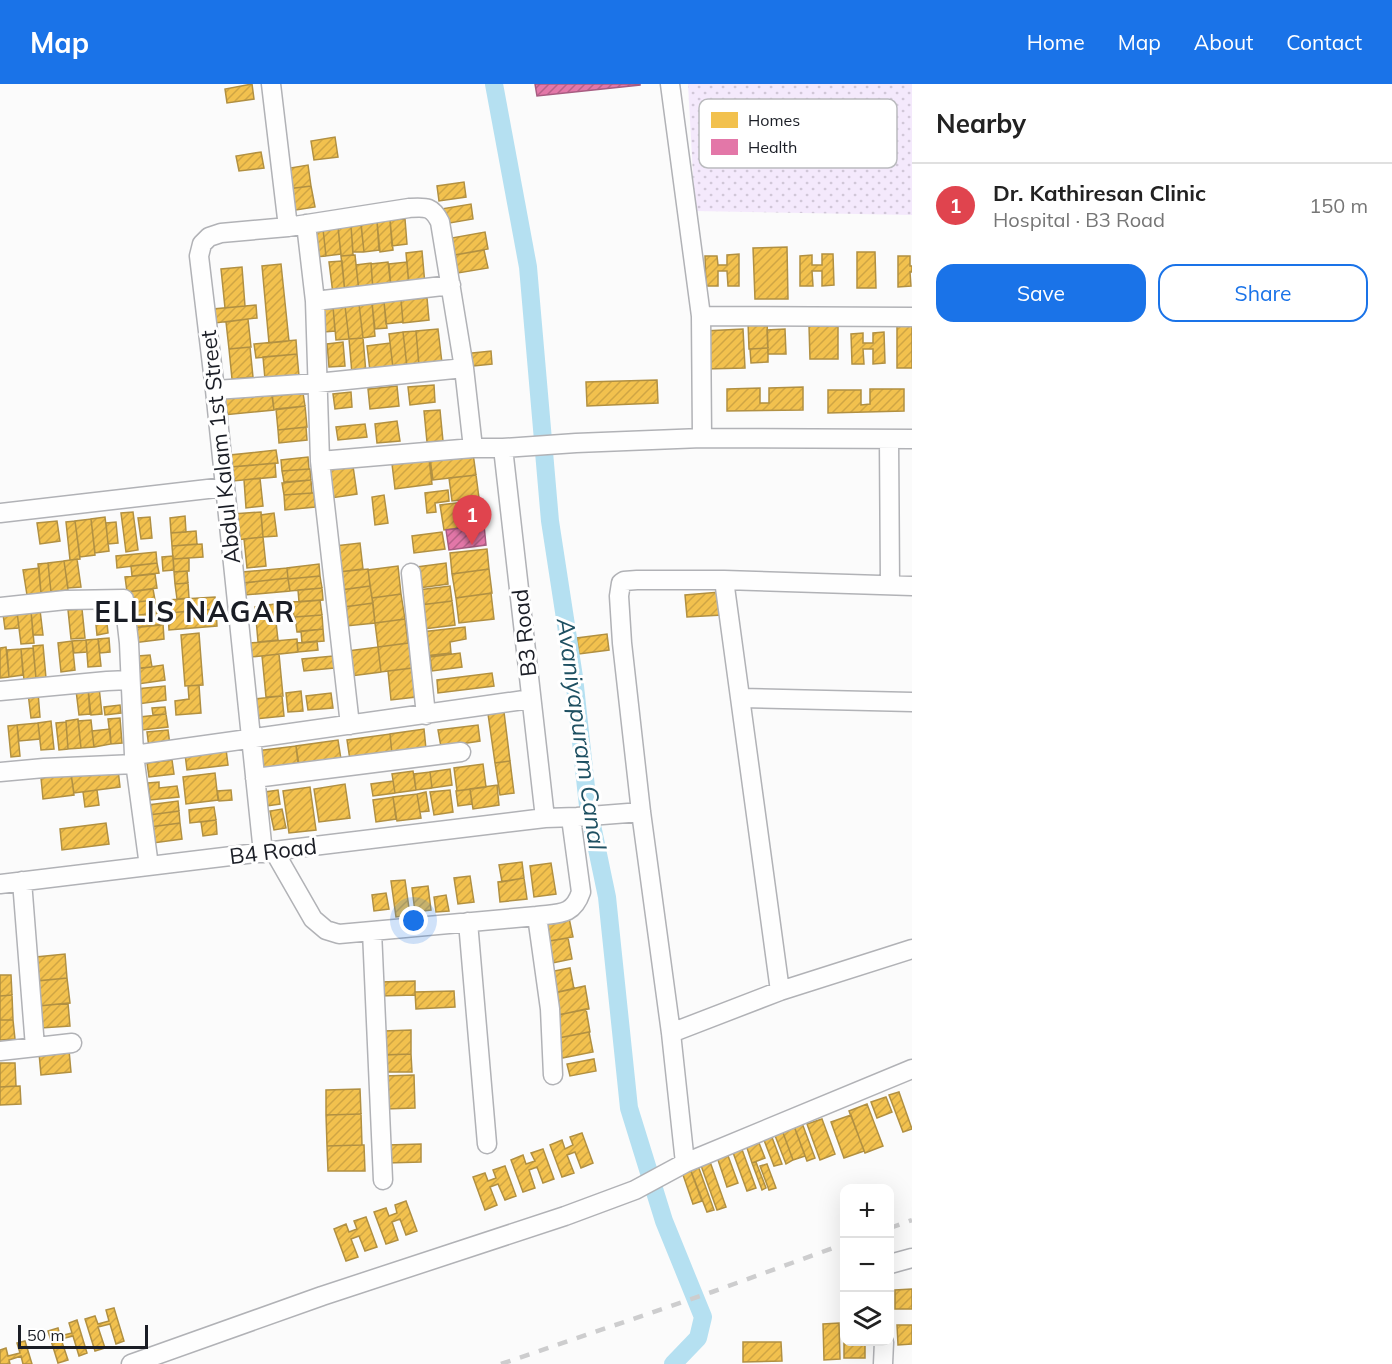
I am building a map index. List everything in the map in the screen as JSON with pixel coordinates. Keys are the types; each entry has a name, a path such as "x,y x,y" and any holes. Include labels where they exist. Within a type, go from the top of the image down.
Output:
{"street":[{"path":"271,84 297,226 315,302 320,461 350,725"},
{"path":"670,84 700,316 702,438"},
{"path":"297,226 409,208 429,208 436,213 440,222 451,285 473,448"},
{"name":"Abdul Kalam 1st Street","path":"268,852 255,778 200,256 202,244 209,237 221,233 297,226"},
{"path":"315,302 451,285"},
{"path":"700,316 912,317"},
{"path":"215,390 317,383 464,368"},
{"path":"320,461 473,448 702,438 912,439"},
{"path":"889,439 890,585"},
{"name":"B3 Road","path":"503,448 545,818"},
{"path":"0,513 225,487"},
{"path":"411,573 426,715"},
{"path":"684,1163 671,1033 641,812 622,643 619,587 624,581 637,580 724,580 912,586"},
{"path":"724,580 780,991"},
{"path":"0,607 66,600 124,599 129,643 135,759 149,866"},
{"path":"0,691 130,680"},
{"path":"107,681 131,700"},
{"path":"741,698 912,702"},
{"path":"0,772 135,759 251,739 531,699"},
{"path":"255,778 461,752"},
{"name":"B4 Road","path":"0,884 545,818 641,812"},
{"path":"268,852 313,919 326,930 339,934 537,916 571,910 577,903 581,892 574,817"},
{"path":"22,881 35,1047"},
{"path":"537,916 550,1009 553,1075"},
{"path":"468,922 487,1144"},
{"path":"372,931 383,1180"},
{"path":"671,1033 780,991 912,949"},
{"path":"0,1051 72,1043"},
{"path":"131,1364 322,1296 554,1220 635,1190 684,1163 912,1069"},
{"path":"894,1263 912,1258"},
{"path":"894,1264 912,1264"},
{"path":"883,1364 884,1346"}],"shaded area":[{"path":"688,84 912,84 912,215 695,211"}],"building: Homes":[{"path":"252,84 254,99 227,103 225,89"},
{"path":"335,137 338,157 314,160 311,141"},
{"path":"261,152 264,168 239,171 236,156"},
{"path":"308,165 311,186 287,189 284,169"},
{"path":"464,182 466,197 439,201 437,186"},
{"path":"311,186 315,207 290,211 287,189"},
{"path":"471,204 473,219 444,224 441,209"},
{"path":"405,219 407,244 392,246 390,220"},
{"path":"390,220 393,250 380,252 377,221"},
{"path":"377,221 379,250 364,252 361,223"},
{"path":"361,225 364,252 353,252 351,226"},
{"path":"351,226 353,255 341,256 338,227"},
{"path":"338,227 341,254 326,256 323,229"},
{"path":"323,229 326,256 314,257 311,230"},
{"path":"485,232 488,249 449,256 446,239"},
{"path":"787,247 788,299 755,299 753,248"},
{"path":"484,250 488,268 452,274 449,256"},
{"path":"422,251 425,285 409,286 406,253"},
{"path":"857,252 875,252 876,288 857,288"},
{"path":"739,254 739,286 728,286 727,271 718,271 718,286 706,286 705,256 717,256 718,265 727,265 727,255"},
{"path":"822,254 833,254 834,285 822,286 822,271 812,271 813,286 800,286 800,256 812,255 812,265 822,265"},
{"path":"355,255 359,291 345,293 341,256"},
{"path":"898,256 910,256 911,286 898,287"},
{"path":"342,261 345,293 333,294 329,262"},
{"path":"388,262 391,288 373,290 371,264"},
{"path":"407,262 409,286 391,288 389,264"},
{"path":"371,263 373,290 359,291 356,265"},
{"path":"281,264 289,341 269,343 262,266"},
{"path":"242,267 245,306 225,308 221,269"},
{"path":"427,298 429,320 403,323 401,300"},
{"path":"401,300 403,322 386,324 384,302"},
{"path":"384,302 387,328 375,329 372,303"},
{"path":"372,303 375,336 363,338 359,304"},
{"path":"359,304 363,338 349,339 345,306"},
{"path":"256,305 257,318 215,323 213,309"},
{"path":"345,306 349,339 336,340 333,307"},
{"path":"333,307 335,331 324,332 322,308"},
{"path":"248,319 251,347 229,349 226,322"},
{"path":"767,321 768,348 749,349 748,322"},
{"path":"897,323 912,323 912,368 897,368"},
{"path":"809,326 838,326 838,359 810,359"},
{"path":"438,329 442,363 419,366 416,331"},
{"path":"743,329 745,368 705,369 704,331"},
{"path":"785,329 786,354 768,354 767,330"},
{"path":"416,331 419,366 407,367 403,332"},
{"path":"403,332 407,367 393,368 389,334"},
{"path":"884,332 885,363 873,364 873,349 863,349 864,364 852,364 851,334 863,333 863,343 873,343 873,333"},
{"path":"363,338 366,373 352,374 349,339"},
{"path":"296,340 297,354 256,358 254,344"},
{"path":"343,342 345,366 329,367 327,344"},
{"path":"390,343 393,368 370,371 367,346"},
{"path":"250,347 253,377 232,379 229,349"},
{"path":"768,348 768,362 751,363 750,349"},
{"path":"491,351 492,364 464,367 463,354"},
{"path":"297,354 299,376 265,379 263,357"},
{"path":"657,380 658,403 587,406 586,382"},
{"path":"434,385 435,402 410,405 408,387"},
{"path":"397,386 399,406 370,409 368,389"},
{"path":"803,387 803,410 727,411 727,389 760,388 760,403 769,403 769,388"},
{"path":"870,389 904,389 904,411 828,413 828,390 861,390 861,405 870,404"},
{"path":"351,392 352,407 335,409 333,394"},
{"path":"272,393 274,410 223,415 221,398"},
{"path":"303,393 305,406 274,410 272,396"},
{"path":"305,406 307,427 278,430 276,409"},
{"path":"440,410 443,441 427,442 424,411"},
{"path":"397,421 400,441 377,443 375,424"},
{"path":"365,424 367,437 338,440 336,427"},
{"path":"306,427 307,440 279,443 278,430"},
{"path":"276,450 278,463 231,467 230,455"},
{"path":"473,453 476,475 433,480 430,458"},
{"path":"308,457 309,469 282,471 281,460"},
{"path":"429,459 432,484 395,489 392,464"},
{"path":"275,463 276,477 233,481 231,467"},
{"path":"353,466 357,494 331,498 327,469"},
{"path":"310,469 311,480 284,482 282,471"},
{"path":"476,475 479,498 452,501 449,478"},
{"path":"260,478 263,506 246,508 244,480"},
{"path":"311,480 312,493 284,495 282,483"},
{"path":"448,490 449,501 435,503 436,512 427,513 425,493"},
{"path":"314,493 315,507 285,510 284,495"},
{"path":"384,495 388,523 375,525 372,497"},
{"path":"481,500 484,525 444,530 440,505"},
{"path":"133,512 138,550 126,552 121,513"},
{"path":"261,512 263,537 236,540 233,514"},
{"path":"274,513 277,536 263,537 261,515"},
{"path":"185,516 186,532 171,533 170,518"},
{"path":"105,517 109,551 95,553 91,519"},
{"path":"150,517 152,538 141,539 138,518"},
{"path":"91,519 95,555 80,557 75,521"},
{"path":"57,521 60,541 40,544 37,523"},
{"path":"75,521 80,559 70,560 66,522"},
{"path":"116,522 118,543 108,544 106,523"},
{"path":"196,531 197,544 172,546 171,533"},
{"path":"442,532 445,549 414,553 412,536"},
{"path":"263,537 266,566 247,568 244,539"},
{"path":"360,543 363,569 338,572 335,546"},
{"path":"202,544 203,557 173,559 172,546"},
{"path":"487,549 489,569 452,574 450,553"},
{"path":"156,552 157,563 117,568 116,556"},
{"path":"173,556 174,570 163,571 162,557"},
{"path":"189,558 189,571 174,572 173,559"},
{"path":"77,559 81,587 68,588 64,561"},
{"path":"64,561 68,590 51,592 48,563"},
{"path":"48,563 51,592 41,593 38,564"},
{"path":"157,563 159,573 132,576 131,566"},
{"path":"446,563 448,584 419,588 417,567"},
{"path":"319,564 320,576 288,579 287,568"},
{"path":"398,566 401,594 372,598 368,570"},
{"path":"39,568 41,593 27,595 23,570"},
{"path":"287,568 288,578 244,583 243,572"},
{"path":"368,569 370,586 340,590 338,572"},
{"path":"489,569 492,593 456,598 452,574"},
{"path":"187,571 188,583 175,584 174,572"},
{"path":"155,574 157,588 127,592 125,577"},
{"path":"320,576 322,588 290,591 288,579"},
{"path":"288,578 290,591 244,595 243,583"},
{"path":"188,583 189,598 177,599 175,584"},
{"path":"370,586 373,603 344,607 341,590"},
{"path":"450,586 452,601 420,605 418,590"},
{"path":"322,588 323,600 299,602 298,590"},
{"path":"153,589 155,600 128,603 127,592"},
{"path":"720,592 722,615 687,617 685,595"},
{"path":"491,593 494,619 459,623 456,598"},
{"path":"401,594 405,619 375,623 372,598"},
{"path":"215,597 216,609 168,613 167,600"},
{"path":"155,600 157,613 130,616 128,603"},
{"path":"320,600 322,615 294,617 292,602"},
{"path":"452,601 455,625 424,629 420,605"},
{"path":"373,603 375,623 346,626 344,607"},
{"path":"105,604 108,633 97,635 94,605"},
{"path":"274,604 278,640 258,642 255,607"},
{"path":"82,609 85,638 71,639 68,610"},
{"path":"216,609 217,626 169,630 168,613"},
{"path":"40,610 43,635 33,635 31,611"},
{"path":"31,611 34,643 21,644 17,612"},
{"path":"17,612 19,628 5,629 3,614"},
{"path":"160,613 161,625 132,628 130,616"},
{"path":"322,615 323,629 297,632 295,617"},
{"path":"405,619 408,643 378,647 375,623"},
{"path":"163,624 164,639 133,643 132,628"},
{"path":"465,627 466,639 450,642 451,653 424,656 421,632"},
{"path":"323,629 324,641 302,643 301,631"},
{"path":"199,633 203,685 185,686 181,635"},
{"path":"607,634 609,650 579,654 577,638"},
{"path":"109,638 110,652 100,653 98,639"},
{"path":"98,639 101,666 88,667 86,640"},
{"path":"297,639 298,652 251,657 250,643"},
{"path":"86,640 87,652 74,653 72,641"},
{"path":"72,641 75,670 61,672 58,643"},
{"path":"317,641 318,650 298,652 297,643"},
{"path":"409,643 412,668 381,672 378,647"},
{"path":"43,645 46,678 36,678 33,646"},
{"path":"6,647 9,677 0,678 0,648"},
{"path":"378,647 381,672 351,676 348,651"},
{"path":"33,648 36,678 24,680 21,649"},
{"path":"21,649 23,675 9,677 7,650"},
{"path":"460,653 462,667 432,671 430,657"},
{"path":"279,654 283,696 266,697 262,656"},
{"path":"150,655 152,667 140,668 138,656"},
{"path":"333,656 334,668 304,671 302,659"},
{"path":"163,665 165,680 138,684 137,669"},
{"path":"412,668 416,697 391,700 388,671"},
{"path":"492,673 494,686 438,693 437,680"},
{"path":"199,685 201,713 176,715 175,701 189,699 188,686"},
{"path":"165,686 166,700 138,704 136,689"},
{"path":"99,687 102,714 91,715 88,688"},
{"path":"88,688 90,714 79,715 76,690"},
{"path":"301,691 303,711 288,712 286,693"},
{"path":"38,692 40,717 31,718 28,693"},
{"path":"331,693 333,708 308,710 306,696"},
{"path":"282,696 284,716 255,719 253,699"},
{"path":"120,705 121,713 105,715 104,707"},
{"path":"165,707 166,714 153,715 152,708"},
{"path":"504,712 510,761 495,763 488,714"},
{"path":"166,714 168,727 142,730 140,717"},
{"path":"120,718 122,743 111,744 108,719"},
{"path":"78,719 81,748 68,749 66,721"},
{"path":"91,720 94,747 81,748 78,721"},
{"path":"51,721 54,749 41,750 38,723"},
{"path":"66,722 68,749 59,750 56,723"},
{"path":"38,723 40,739 19,741 17,725"},
{"path":"17,725 20,756 11,757 8,726"},
{"path":"478,725 480,741 441,747 438,730"},
{"path":"110,729 111,744 94,747 92,731"},
{"path":"424,729 426,749 392,754 390,734"},
{"path":"168,730 170,745 149,748 147,732"},
{"path":"390,734 392,754 350,760 347,740"},
{"path":"338,740 341,759 299,765 296,746"},
{"path":"296,746 298,763 258,769 256,751"},
{"path":"226,749 228,765 187,770 185,754"},
{"path":"172,760 174,774 149,777 147,763"},
{"path":"510,761 514,793 500,795 495,763"},
{"path":"483,764 486,787 457,791 454,768"},
{"path":"118,769 120,787 74,793 71,774"},
{"path":"450,769 452,785 432,788 430,772"},
{"path":"413,771 416,790 395,793 392,774"},
{"path":"430,772 432,788 416,790 414,774"},
{"path":"215,773 218,800 186,804 183,777"},
{"path":"71,774 74,795 43,799 41,778"},
{"path":"393,781 395,793 373,796 371,784"},
{"path":"159,782 159,788 177,786 179,797 150,800 148,783"},
{"path":"345,784 350,818 319,822 314,789"},
{"path":"497,785 499,805 473,809 470,789"},
{"path":"310,787 316,830 289,833 283,791"},
{"path":"470,789 472,804 458,806 456,791"},
{"path":"97,790 99,805 85,807 83,792"},
{"path":"231,790 232,800 219,801 217,791"},
{"path":"278,790 280,804 267,806 265,792"},
{"path":"450,790 453,812 434,815 430,792"},
{"path":"426,792 429,811 420,812 417,794"},
{"path":"417,794 421,818 397,821 393,797"},
{"path":"393,797 396,819 376,822 373,800"},
{"path":"178,801 179,811 149,815 148,805"},
{"path":"214,807 216,820 190,823 189,810"},
{"path":"282,809 286,828 274,830 270,811"},
{"path":"179,811 180,823 150,827 149,815"},
{"path":"216,820 217,834 203,836 201,822"},
{"path":"106,823 109,844 62,850 60,829"},
{"path":"180,823 182,839 153,843 150,827"},
{"path":"522,862 524,878 502,882 499,865"},
{"path":"551,863 556,894 534,897 530,866"},
{"path":"470,876 474,902 458,904 454,878"},
{"path":"524,878 527,899 500,902 498,882"},
{"path":"405,880 410,915 396,917 391,881"},
{"path":"428,886 431,910 415,912 412,888"},
{"path":"386,893 389,909 374,911 372,895"},
{"path":"446,895 449,911 436,912 434,897"},
{"path":"569,918 573,937 543,942 539,923"},
{"path":"568,938 572,959 547,964 543,942"},
{"path":"65,954 67,978 38,981 36,957"},
{"path":"570,968 574,989 553,993 549,972"},
{"path":"0,975 11,975 12,995 0,996"},
{"path":"67,978 70,1003 39,1006 36,981"},
{"path":"415,981 415,995 379,996 379,982"},
{"path":"585,986 589,1009 557,1015 553,993"},
{"path":"454,991 455,1007 416,1009 415,992"},
{"path":"12,995 13,1020 0,1020 0,996"},
{"path":"68,1003 70,1026 41,1028 39,1006"},
{"path":"586,1009 590,1032 558,1038 554,1016"},
{"path":"0,1020 13,1020 15,1039 0,1040"},
{"path":"411,1030 411,1054 385,1055 384,1031"},
{"path":"589,1032 593,1052 562,1058 558,1038"},
{"path":"69,1050 71,1072 41,1075 39,1053"},
{"path":"411,1054 412,1072 381,1072 381,1055"},
{"path":"594,1059 596,1071 570,1076 567,1064"},
{"path":"0,1063 15,1063 16,1086 0,1087"},
{"path":"414,1075 415,1108 385,1109 384,1076"},
{"path":"20,1086 21,1104 0,1105 0,1087"},
{"path":"360,1089 361,1114 326,1115 326,1090"},
{"path":"899,1092 912,1129 903,1132 889,1095"},
{"path":"886,1097 892,1112 877,1118 871,1102"},
{"path":"867,1104 883,1146 865,1153 849,1111"},
{"path":"361,1114 362,1145 327,1146 326,1115"},
{"path":"851,1115 864,1151 844,1158 831,1122"},
{"path":"822,1119 835,1154 820,1160 807,1124"},
{"path":"802,1123 815,1158 807,1161 794,1126"},
{"path":"794,1126 805,1156 793,1160 782,1130"},
{"path":"782,1130 793,1160 786,1164 774,1133"},
{"path":"770,1132 782,1164 774,1166 762,1135"},
{"path":"582,1133 593,1163 581,1168 575,1152 567,1155 574,1173 562,1177 550,1145 562,1140 565,1149 573,1145 570,1137"},
{"path":"757,1138 765,1158 752,1163 745,1142"},
{"path":"421,1144 421,1162 387,1163 387,1145"},
{"path":"740,1144 756,1188 747,1191 731,1147"},
{"path":"364,1145 365,1171 328,1171 327,1146"},
{"path":"543,1149 554,1179 543,1183 537,1167 529,1170 535,1188 523,1192 511,1160 523,1155 526,1164 535,1161 531,1153"},
{"path":"727,1153 738,1183 727,1187 717,1157"},
{"path":"708,1156 726,1207 717,1210 699,1160"},
{"path":"756,1162 766,1188 762,1190 752,1163"},
{"path":"697,1163 714,1210 707,1212 689,1166"},
{"path":"767,1164 776,1188 769,1190 760,1166"},
{"path":"505,1166 516,1196 505,1200 498,1184 490,1187 497,1205 485,1210 473,1177 485,1173 488,1181 496,1178 493,1170"},
{"path":"689,1166 702,1201 693,1204 681,1169"},
{"path":"406,1201 417,1231 406,1235 400,1219 392,1222 398,1240 386,1244 374,1212 386,1208 389,1216 397,1213 395,1205"},
{"path":"366,1217 377,1247 365,1251 359,1236 351,1239 358,1257 346,1261 334,1229 346,1224 349,1232 357,1229 354,1221"},
{"path":"912,1289 912,1309 895,1309 895,1290"},
{"path":"114,1308 124,1341 116,1344 110,1324 98,1327 105,1348 95,1351 85,1319 95,1316 98,1324 109,1321 106,1310"},
{"path":"77,1320 87,1353 79,1356 73,1336 61,1339 68,1360 58,1363 48,1331 58,1328 60,1336 72,1333 69,1323"},
{"path":"839,1323 840,1359 824,1360 823,1324"},
{"path":"897,1325 912,1325 912,1344 898,1345"},
{"path":"25,1341 32,1364 23,1364 21,1356 9,1360 10,1364 0,1364 0,1350 6,1348 8,1356 20,1353 17,1343"},
{"path":"743,1342 781,1342 782,1361 743,1362"},
{"path":"844,1346 865,1346 865,1358 844,1358"}],"building: Health":[{"path":"535,84 640,84 640,85 537,96"},
{"path":"484,525 486,545 449,550 446,530"}],"waterway":[{"name":"Avaniyapuram Canal","path":"494,84 528,267 550,521 574,677 588,806 607,897 629,1108 664,1221 703,1317 698,1338 673,1364"}],"railway":[{"path":"894,1227 912,1220"},
{"path":"501,1364 840,1245"}],"place":[{"name":"Dr. Kathiresan Clinic","path":"472,545"}],"district":[{"name":"ELLIS NAGAR","path":"195,611"}]}
